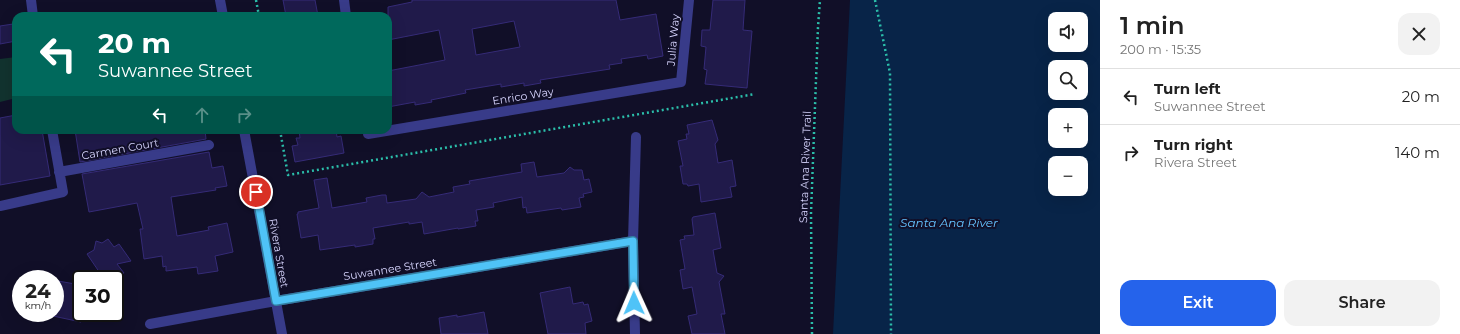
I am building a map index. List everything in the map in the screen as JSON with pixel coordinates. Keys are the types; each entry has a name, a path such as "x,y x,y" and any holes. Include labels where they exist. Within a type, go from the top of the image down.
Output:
{"street":[{"path":"31,0 32,12"},
{"path":"220,0 222,12"},
{"path":"344,0 346,12"},
{"name":"Julia Way","path":"681,82 688,0"},
{"name":"Enrico Way","path":"392,128 681,82"},
{"path":"0,206 63,192 53,134"},
{"name":"Rivera Street","path":"245,134 282,334"},
{"path":"635,334 633,241 636,137"},
{"name":"Carmen Court","path":"59,172 208,145"},
{"name":"Suwannee Street","path":"150,324 276,301 633,241"}],"path":[{"path":"256,0 258,12"},
{"name":"Santa Ana River Trail","path":"812,334 811,213 820,0"},
{"path":"875,0 890,73 891,334"},
{"path":"281,134 288,175 755,94"}],"green space":[{"path":"12,58 12,99 0,102 0,59"}],"water":[{"name":"Santa Ana River","path":"850,0 1100,0 1100,334 833,334"}],"building":[{"path":"283,0 315,0 317,12 285,12"},
{"path":"412,0 616,0 620,20 656,14 663,56 648,59 647,55 621,59 622,63 609,65 610,69 540,80 541,83 524,86 524,83 501,87 501,84 465,90 466,93 431,100 432,102 415,105 415,102 392,106 392,70 445,60 439,30 392,39 392,12 388,12 388,7 412,2","holes":["514,21 520,47 476,55 472,29"]},
{"path":"713,0 745,0 743,30 752,31 747,88 705,84 707,70 704,69 706,47 701,46 702,30 710,30"},
{"path":"12,24 12,42 0,44 0,26"},
{"path":"12,116 12,134 43,134 50,176 0,185 0,118"},
{"path":"712,120 718,140 715,144 718,163 732,160 736,186 730,187 732,197 701,202 699,184 688,186 687,184 683,184 680,166 683,166 678,141 687,139 686,134 689,134 687,125"},
{"path":"76,134 205,134 206,139 80,162"},
{"path":"300,134 337,134 337,137 341,136 344,153 295,162 292,146 298,145 296,138 300,138"},
{"path":"209,152 212,168 223,166 227,186 215,188 216,190 171,197 177,236 209,230 208,227 227,223 233,252 215,256 218,271 198,274 197,267 166,271 166,266 163,267 162,256 144,259 140,229 143,229 137,203 89,212 82,174"},
{"path":"534,162 537,177 564,173 570,167 574,170 582,170 584,180 589,179 592,192 583,194 584,197 579,198 581,207 562,210 561,208 527,213 526,207 523,208 522,197 493,203 494,207 476,210 478,221 475,221 476,226 458,229 424,234 422,222 409,224 409,222 373,228 375,239 373,239 373,244 355,247 355,245 320,250 318,235 301,238 297,214 298,212 319,208 314,180 327,178 332,208 367,202 366,198 382,195 386,195 387,203 416,199 422,192 429,197 454,192 453,187 470,184 469,181 522,172 521,164"},
{"path":"715,213 721,248 713,250 717,273 724,276 719,282 725,314 721,314 725,334 692,334 688,316 697,314 692,287 683,289 680,270 685,269 680,240 685,239 684,236 694,235 693,217"},
{"path":"108,239 114,247 119,244 131,261 117,264 122,270 98,270 87,254 94,250 96,241 102,243"},
{"path":"64,282 72,283 72,320 64,318"},
{"path":"570,287 573,304 583,302 584,305 588,304 592,321 585,323 586,334 548,334 540,293"},
{"path":"484,312 488,334 441,334 439,318 457,315 457,317"}],"route":[{"path":"256,192 276,301 633,241 634,303"}]}
